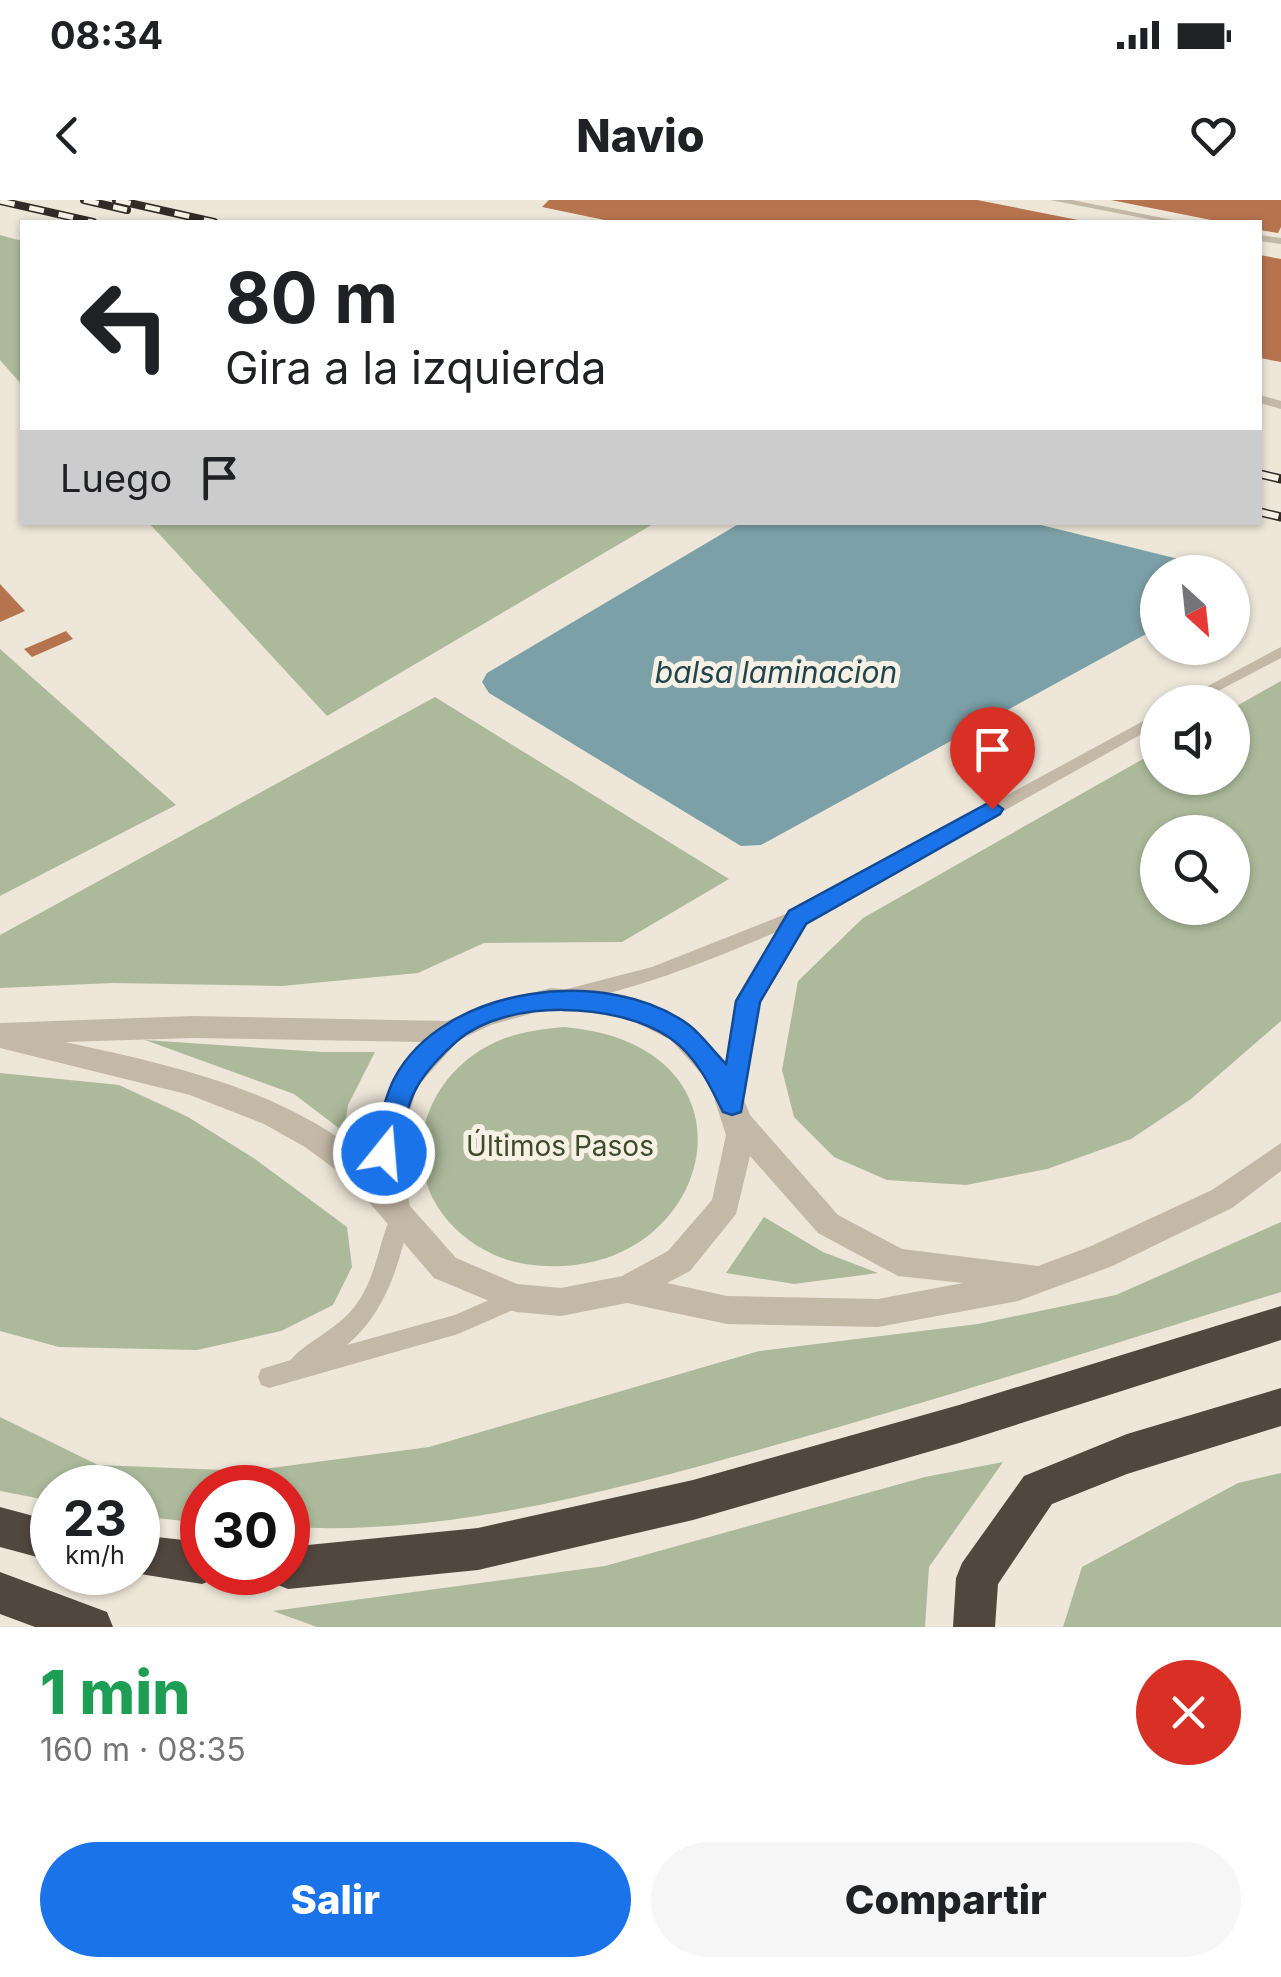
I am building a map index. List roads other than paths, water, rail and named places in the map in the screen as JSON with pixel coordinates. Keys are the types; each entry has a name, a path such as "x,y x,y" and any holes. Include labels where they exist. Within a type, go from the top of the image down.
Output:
{"highway":[{"path":"310,1566 478,1549 692,1500 959,1424 1281,1323"},
{"path":"974,1627 977,1578 1038,1490 1127,1454 1281,1407"},
{"path":"0,1527 30,1535"},
{"path":"0,1593 92,1627"}],"street":[{"path":"0,1036 181,1078 254,1107 308,1135 358,1169 445,1268 516,1298 561,1302 627,1289 679,1261 726,1205 740,1135 735,1113 721,1076 680,1032 625,1006 551,998 484,1016 450,1032 405,1082 384,1153 399,1214"},
{"path":"0,1036 192,1027 450,1032"},
{"path":"735,1113 828,1224 898,1262 1030,1282"},
{"path":"627,1289 726,1310 878,1313 1030,1282 1099,1257 1222,1199 1281,1155"}],"lane":[{"path":"1056,200 1167,220"},
{"path":"1218,685 1281,652"},
{"path":"735,1113 748,1001 798,918 1140,728"},
{"path":"551,998 612,988 657,975 806,913"},
{"path":"399,1214 388,1271 370,1308 338,1342 269,1377 458,1324 516,1298"}],"water":[{"name":"balsa laminacion","path":"737,525 1041,525 1162,555 1140,555 1140,637 761,845 741,846 489,693 482,682 487,673"}],"railway":[{"path":"84,200 127,210"},
{"path":"116,200 205,220"},
{"path":"0,201 84,220"},
{"path":"1262,474 1281,479"},
{"path":"1262,512 1281,517"}],"park label":[{"name":"Últimos Pasos","path":"560,1146"}]}
